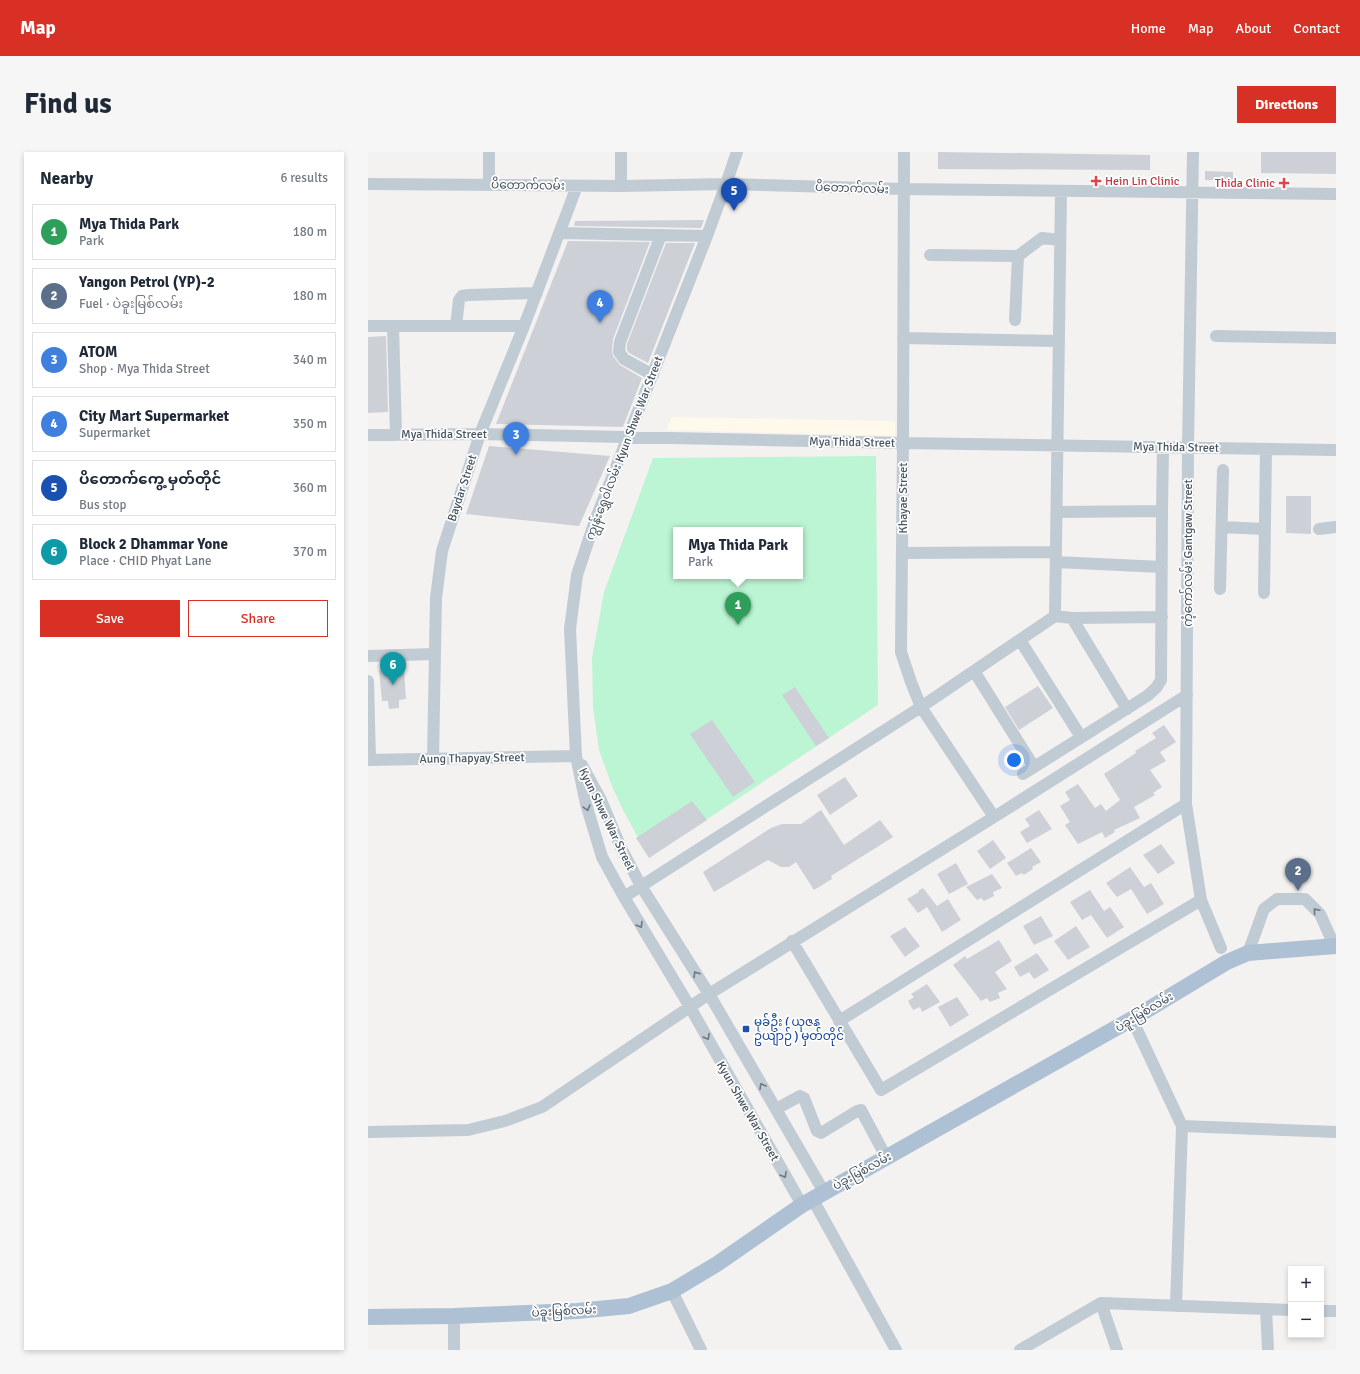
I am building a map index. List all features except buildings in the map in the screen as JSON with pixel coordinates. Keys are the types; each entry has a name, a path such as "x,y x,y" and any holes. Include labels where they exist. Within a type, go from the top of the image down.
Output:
{"main road":[{"name":"ပဲခူးမြစ်လမ်း","path":"368,1317 454,1316 577,1311 629,1306 672,1291 717,1264 813,1198 1132,1019 1226,962 1248,953 1335,946"}],"street":[{"path":"489,152 489,185"},
{"path":"620,152 621,186"},
{"name":"ကျွန်းရွှေဝါလမ်း Kyun Shwe War Street","path":"576,756 570,629 577,575 596,518 707,236 737,152"},
{"name":"Khayae Street","path":"904,152 901,652 910,682 922,707 994,817"},
{"name":"ကံ့ကော်လမ်း Gantgaw Street","path":"1193,152 1188,448 1186,804 1201,900 1221,948"},
{"name":"ပိတောက်လမ်း","path":"368,184 577,186 726,184 903,189 1336,194"},
{"name":"Baydar Street","path":"433,759 436,598 442,551 480,434 537,293 577,186"},
{"path":"1055,616 1061,191"},
{"path":"559,233 707,236"},
{"path":"653,375 624,359 620,352 620,342 661,235"},
{"path":"930,255 1018,256 1042,238 1060,240"},
{"path":"1015,320 1018,256"},
{"path":"456,326 459,300 462,296 537,293"},
{"path":"368,326 524,326"},
{"path":"393,326 396,434"},
{"path":"1216,336 1336,338"},
{"path":"903,338 1059,341"},
{"name":"Mya Thida Street","path":"368,435 480,434 629,436 903,443 1336,450"},
{"path":"1023,774 1147,696 1156,688 1161,680 1162,447"},
{"path":"1264,593 1266,449"},
{"path":"1220,589 1223,470"},
{"path":"1057,512 1162,511"},
{"path":"1222,527 1265,529"},
{"path":"1319,529 1336,527"},
{"path":"902,552 1056,557 1162,567"},
{"path":"624,897 922,707 1055,616 1072,618 1162,617"},
{"path":"1072,618 1127,708"},
{"path":"1020,640 1081,737"},
{"path":"368,656 434,654"},
{"path":"974,671 1034,766"},
{"path":"368,681 369,760"},
{"path":"368,1132 468,1130 506,1121 542,1107 709,994 1187,695"},
{"name":"Aung Thapyay Street","path":"369,760 576,756"},
{"name":"Kyun Shwe War Street","path":"576,756 601,800 621,848 641,886 709,994 776,1109 813,1198"},
{"name":"Kyun Shwe War Street","path":"576,756 586,804 602,856 624,897 690,1007 813,1198"},
{"path":"840,1020 1186,804"},
{"path":"1248,953 1264,909 1277,899 1305,899 1320,914 1335,946"},
{"path":"792,941 881,1090 1201,900"},
{"path":"1132,1019 1182,1126 1176,1306"},
{"path":"776,1109 800,1096 804,1098 817,1131 821,1133 861,1110 886,1157"},
{"path":"1182,1126 1336,1132"},
{"path":"813,1198 896,1350"},
{"path":"672,1291 701,1350"},
{"path":"1101,1303 1117,1350"},
{"path":"1020,1350 1101,1303 1288,1310"},
{"path":"1266,1309 1268,1350"},
{"path":"1324,1310 1336,1311"},
{"path":"454,1316 454,1350"}],"shaded area":[{"path":"672,417 895,421 895,436 666,430"}],"green space":[{"path":"876,456 878,705 649,858 622,808 599,750 593,707 592,658 604,592 653,458"}],"place":[{"name":"Hein Lin Clinic","path":"1096,181"},
{"name":"Thida Clinic","path":"1284,183"},
{"name":"ပိတောက်ကွေ့ မှတ်တိုင်","path":"734,211"},
{"name":"City Mart Supermarket","path":"600,323"},
{"name":"ATOM","path":"516,455"},
{"name":"Mya Thida Park","path":"738,625"},
{"name":"Block 2 Dhammar Yone","path":"393,685"},
{"name":"Yangon Petrol (YP)-2","path":"1298,891"},
{"name":"မုခ်ဦး ( ယုဇန ဥယျာဉ် ) မှတ်တိုင်","path":"746,1029"}]}
